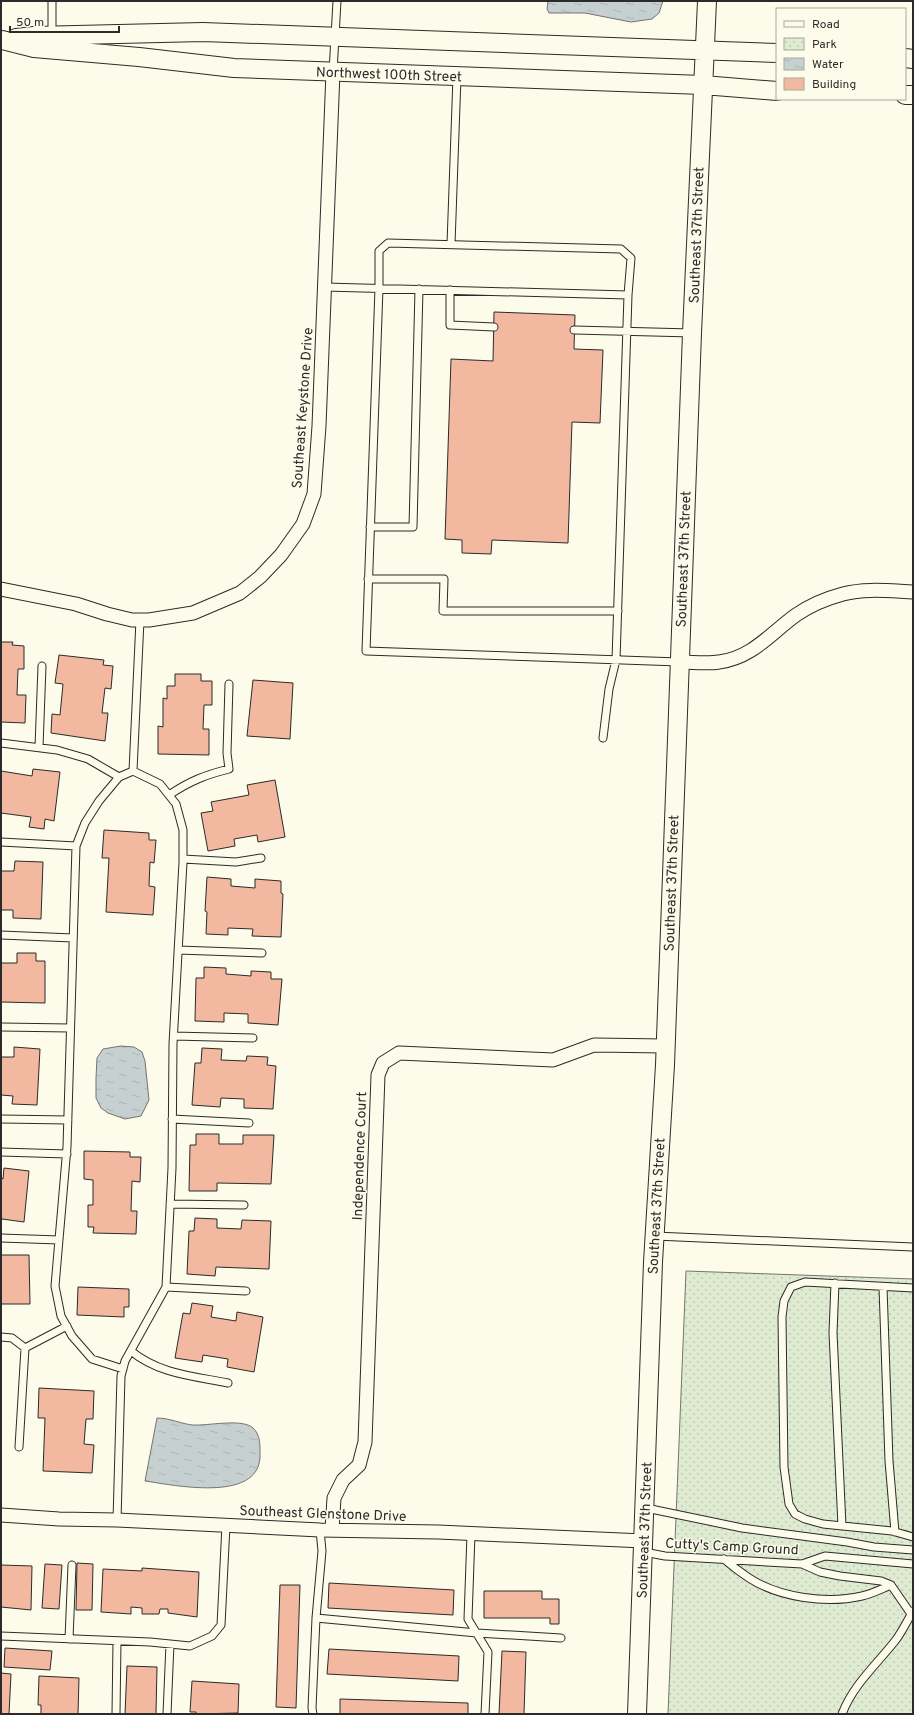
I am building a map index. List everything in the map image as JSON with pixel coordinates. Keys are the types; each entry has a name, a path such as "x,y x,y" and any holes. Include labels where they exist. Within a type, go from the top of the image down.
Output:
{"street":[{"name":"Southeast 37th Street","path":"637,1714 654,1236 665,1046 692,334 707,1"},
{"name":"Northwest 100th Street","path":"2,40 34,36 52,37 203,32 776,53"},
{"name":"Northwest 100th Street","path":"2,40 34,48 139,57 234,68 703,85 776,90"},
{"name":"Southeast Keystone Drive","path":"1,589 76,604 107,614 140,620 193,613 240,593 260,577 280,555 303,524 314,494 319,426 333,72"},
{"path":"680,662 719,662 736,658 767,640 797,614 844,594 869,590 913,592"},
{"name":"Independence Court","path":"326,1530 334,1498 343,1480 359,1465 365,1442 378,1075 383,1063 399,1053 553,1060 594,1045 665,1046"},
{"name":"Southeast Glenstone Drive","path":"1,1515 59,1519 117,1520 326,1530 471,1534 644,1547"}],"lane":[{"path":"52,1 52,37"},
{"path":"333,72 337,1"},
{"path":"451,244 457,76"},
{"path":"603,738 608,689 616,660 628,295 631,258 621,249 388,242 379,251 379,288 366,651 616,660 680,662"},
{"path":"325,287 628,295"},
{"path":"370,527 413,527 419,289"},
{"path":"450,290 450,325 494,327"},
{"path":"574,330 692,334"},
{"path":"368,579 444,579 443,611 618,611"},
{"path":"134,771 140,620"},
{"path":"39,747 42,666"},
{"path":"169,795 189,782 206,775 229,769 227,753 229,684"},
{"path":"1,743 57,750 88,759 119,777"},
{"path":"117,1520 121,1376 131,1351 166,1287 170,1204 174,1036 183,859 183,830 176,804 160,784 134,771 119,777 85,823 76,846 67,1154 55,1286 61,1316 72,1336 92,1359 123,1369"},
{"path":"1,842 76,846"},
{"path":"183,859 236,862 260,858"},
{"path":"1,934 73,938"},
{"path":"178,950 262,953"},
{"path":"1,1027 70,1028"},
{"path":"174,1036 253,1038"},
{"path":"1,1119 68,1120"},
{"path":"172,1119 249,1123"},
{"path":"1,1152 67,1154"},
{"path":"170,1204 244,1206"},
{"path":"654,1236 913,1247"},
{"path":"1,1238 59,1240"},
{"path":"913,1288 805,1282 791,1287 784,1301 782,1317 784,1467 789,1504 795,1514 811,1521 895,1532 913,1537"},
{"path":"835,1284 833,1333 842,1526"},
{"path":"166,1287 246,1291"},
{"path":"883,1287 889,1461 895,1532"},
{"path":"25,1348 67,1326"},
{"path":"1,1337 12,1338 25,1348"},
{"path":"19,1446 25,1348"},
{"path":"131,1351 145,1362 168,1371 228,1383"},
{"path":"645,1508 742,1528 874,1547 913,1550"},
{"path":"1,1636 190,1646 212,1636 221,1625 226,1525"},
{"path":"313,1714 316,1618 322,1551 326,1530"},
{"path":"471,1534 468,1619 488,1652 485,1714"},
{"name":"Cutty's Camp Ground","path":"644,1547 665,1556 802,1564 825,1556 913,1564"},
{"path":"724,1559 750,1578 777,1591 795,1596 846,1599 864,1596 891,1585"},
{"path":"802,1564 820,1572 881,1581 891,1585 912,1613 896,1640 854,1690 846,1702 842,1714"},
{"path":"69,1639 72,1565"},
{"path":"316,1618 477,1633 561,1638"},
{"path":"116,1714 117,1641"},
{"path":"167,1714 170,1644"}],"green space":[{"path":"686,1271 913,1279 913,1714 668,1714"}],"water":[{"path":"548,1 663,1 659,13 652,19 631,22 585,13 549,13 547,9"},
{"path":"121,1046 134,1047 142,1052 145,1061 149,1100 141,1116 125,1119 108,1113 101,1108 96,1098 97,1058 103,1049"},
{"path":"157,1418 193,1425 241,1423 248,1425 256,1431 260,1441 260,1457 256,1471 245,1481 230,1486 212,1488 145,1481"}],"building":[{"path":"494,312 575,315 574,349 603,350 600,423 572,422 568,543 492,540 491,554 462,553 462,540 445,539 451,359 493,361"},
{"path":"1,642 13,642 12,645 24,646 24,669 18,669 17,695 26,695 25,723 1,722"},
{"path":"59,655 104,660 103,665 113,666 111,689 105,688 102,713 108,713 105,741 51,733 52,714 60,715 63,684 55,683"},
{"path":"175,674 201,674 201,681 212,681 212,705 204,705 203,729 209,729 209,755 158,754 158,726 163,727 163,698 167,699 167,686 175,686"},
{"path":"253,680 293,683 290,739 247,736"},
{"path":"33,769 60,772 54,821 45,819 44,829 29,827 31,817 1,813 1,771 32,776"},
{"path":"275,780 285,837 258,842 257,835 234,839 235,846 208,851 201,813 213,811 211,802 249,795 247,785"},
{"path":"104,830 149,833 149,840 156,840 154,863 150,862 149,886 155,887 153,915 106,912 109,858 102,858"},
{"path":"15,861 43,862 41,919 13,918 13,910 1,910 1,871 14,871"},
{"path":"207,877 231,879 231,886 255,888 255,879 281,881 281,893 283,894 281,937 252,936 253,929 228,928 228,935 206,934 207,912 205,911"},
{"path":"17,953 36,953 36,961 45,961 45,1003 1,1002 1,963 17,963"},
{"path":"204,967 226,968 226,974 251,976 251,971 271,972 271,979 282,979 278,1025 248,1023 248,1014 224,1013 224,1022 195,1021 196,978 204,978"},
{"path":"14,1047 40,1049 37,1105 12,1104 13,1096 1,1095 1,1057 14,1057"},
{"path":"202,1048 222,1049 221,1060 246,1061 247,1056 268,1057 267,1065 276,1066 273,1109 244,1108 244,1099 221,1098 220,1107 192,1105 195,1063 201,1063"},
{"path":"196,1134 219,1134 219,1144 243,1144 243,1135 274,1135 271,1184 217,1183 217,1191 189,1191 190,1145 196,1145"},
{"path":"84,1151 130,1152 130,1157 141,1157 140,1182 132,1181 131,1211 137,1211 136,1234 93,1233 94,1227 88,1227 88,1205 93,1205 93,1180 84,1179"},
{"path":"4,1168 29,1171 24,1222 2,1219 1,1217 1,1178 3,1179"},
{"path":"195,1218 217,1219 217,1228 241,1229 242,1220 271,1221 269,1269 216,1267 215,1276 187,1274 189,1231 194,1231"},
{"path":"1,1255 29,1255 30,1304 1,1304"},
{"path":"78,1287 129,1289 129,1307 124,1307 124,1317 77,1315"},
{"path":"192,1303 213,1306 211,1317 236,1321 237,1312 263,1317 254,1372 227,1367 228,1359 203,1355 202,1362 175,1358 183,1313 190,1314"},
{"path":"39,1388 94,1391 93,1419 86,1419 84,1444 94,1445 92,1473 43,1471 45,1418 38,1418"},
{"path":"77,1563 93,1564 92,1610 76,1610"},
{"path":"45,1564 62,1565 59,1609 42,1608"},
{"path":"1,1565 32,1566 31,1610 1,1607"},
{"path":"142,1568 199,1572 197,1617 168,1613 168,1609 160,1609 159,1614 142,1614 142,1608 131,1607 131,1614 101,1612 103,1569 142,1571"},
{"path":"329,1583 454,1590 453,1615 328,1608"},
{"path":"280,1585 300,1585 296,1708 276,1707"},
{"path":"484,1591 542,1591 542,1599 559,1599 559,1624 550,1624 550,1618 484,1618"},
{"path":"5,1648 52,1651 50,1670 4,1667"},
{"path":"329,1649 459,1656 458,1681 327,1674"},
{"path":"502,1651 526,1652 524,1714 499,1714"},
{"path":"127,1666 157,1667 156,1714 125,1714"},
{"path":"1,1673 11,1674 9,1714 1,1714"},
{"path":"39,1676 79,1678 78,1714 41,1714 41,1705 38,1705"},
{"path":"192,1681 239,1684 238,1713 196,1714 196,1712 190,1712"},
{"path":"340,1699 468,1703 468,1714 340,1714"}]}
